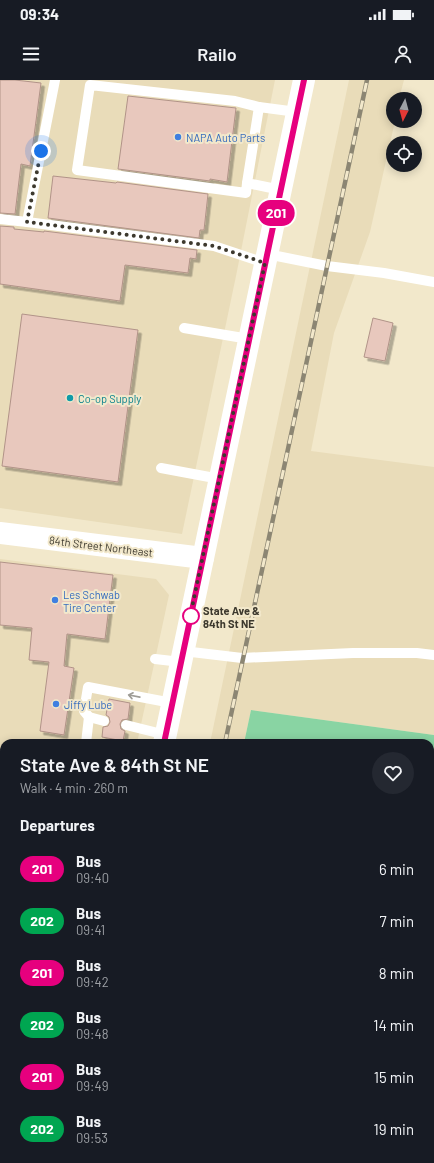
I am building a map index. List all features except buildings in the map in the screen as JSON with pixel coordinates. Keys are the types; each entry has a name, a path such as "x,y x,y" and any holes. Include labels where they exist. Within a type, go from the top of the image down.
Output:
{"main road":[{"path":"165,739 297,112 302,80"},
{"name":"84th Street Northeast","path":"0,533 203,558"}],"lane":[{"path":"27,222 55,80"},
{"path":"259,107 246,194 77,170 90,85 235,101 259,107 297,112"},
{"path":"247,183 280,190"},
{"path":"0,219 214,246 266,259 384,273 434,282"},
{"path":"184,328 249,339"},
{"path":"161,468 220,479"},
{"path":"156,659 182,656 242,658 347,653 417,653 434,655"},
{"path":"104,721 89,717 84,711 88,687 172,703"},
{"path":"86,739 89,717"},
{"path":"126,725 165,739"}],"shaded area":[{"path":"0,80 275,80 182,534 0,508"},
{"path":"349,80 404,80 401,92 386,92 386,128 393,128 392,136 386,136 386,161 370,232 334,333 311,451 434,467 434,735 251,710 245,739 211,739"},
{"path":"0,559 156,579 169,595 138,739 0,739"}],"green space":[{"path":"251,710 434,735 434,739 245,739"}],"railway":[{"path":"226,739 367,80"}],"bus line":[{"name":"201","path":"165,739 304,80"}],"place":[{"name":"NAPA Auto Parts","path":"178,137"},
{"name":"Co-op Supply","path":"70,398"},
{"name":"Les Schwab Tire Center","path":"55,600"},
{"name":"State Ave & 84th St NE","path":"191,616"},
{"name":"Jiffy Lube","path":"56,704"}],"route":[{"path":"41,151 27,222 214,246 265,263 190,617 191,616"}]}
